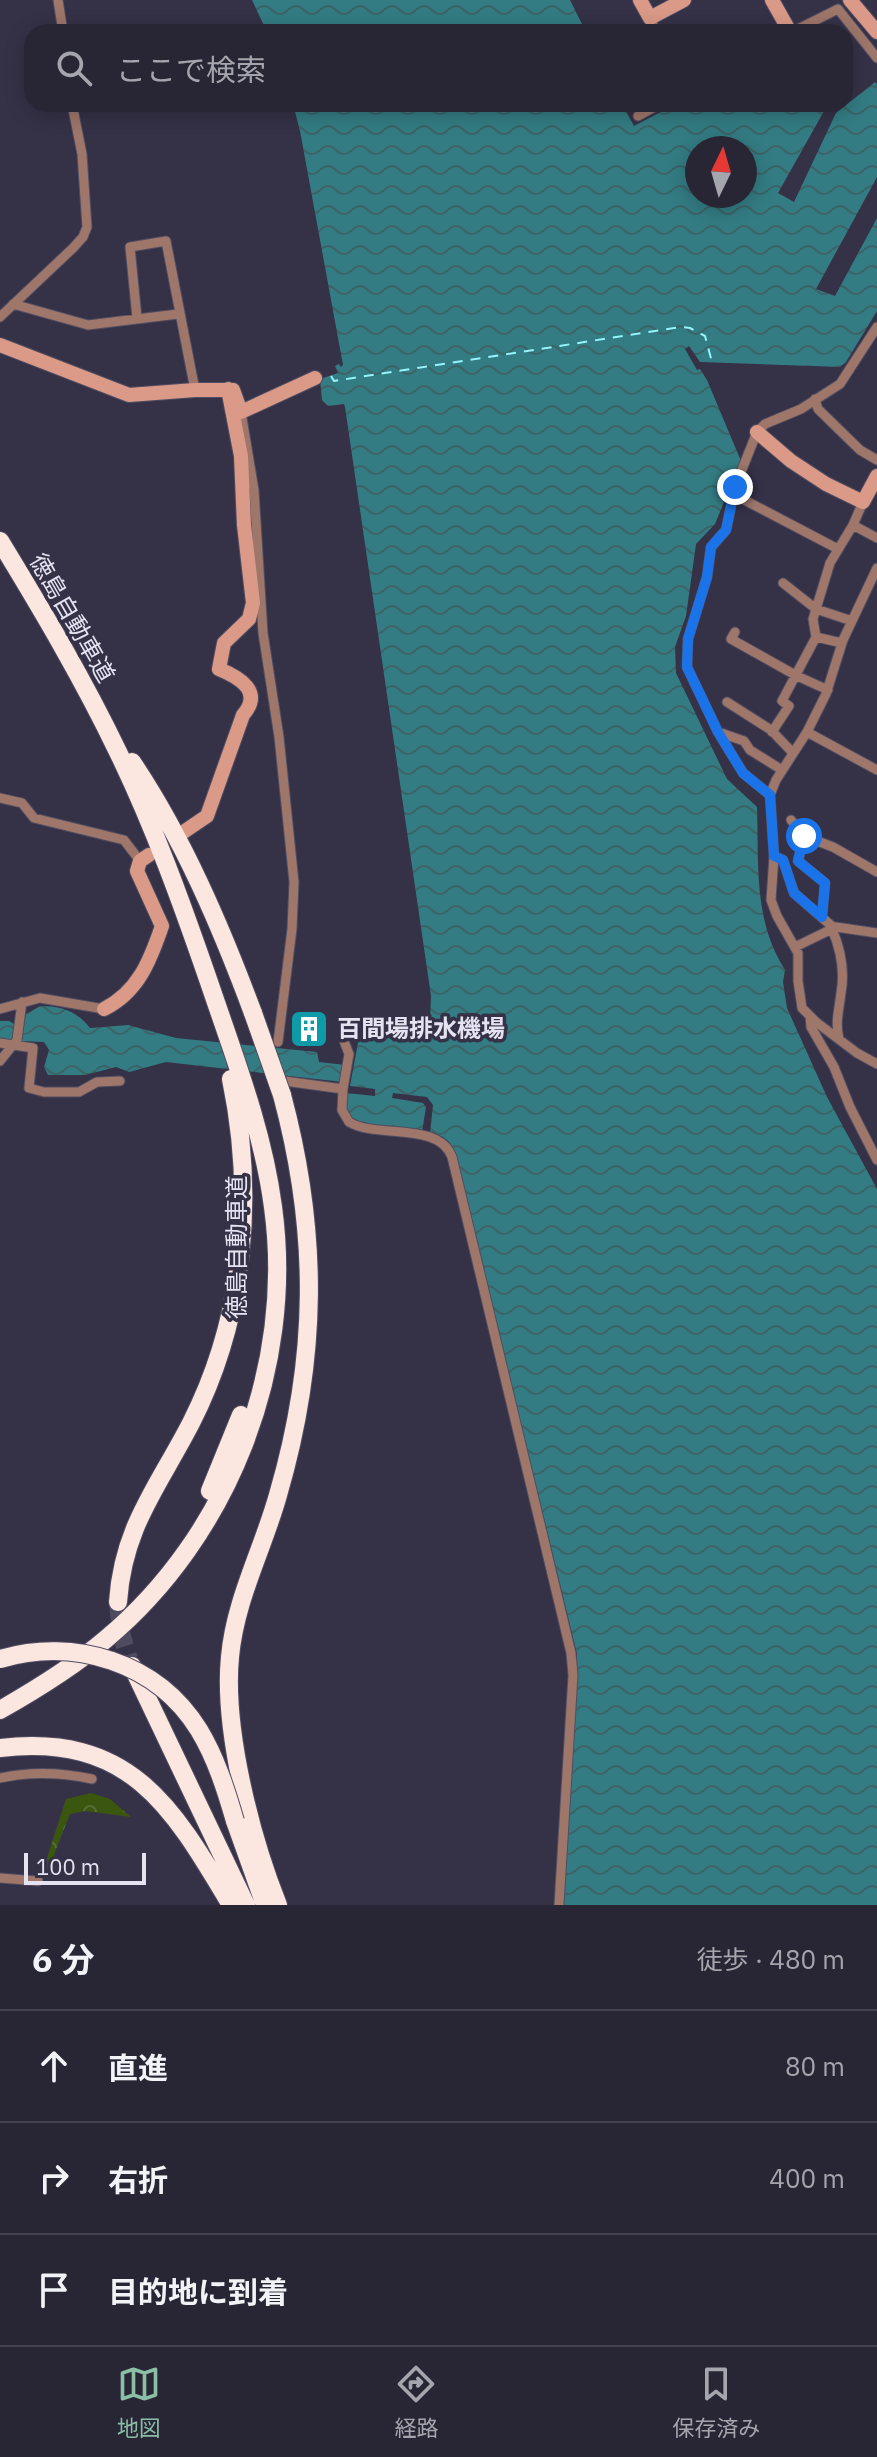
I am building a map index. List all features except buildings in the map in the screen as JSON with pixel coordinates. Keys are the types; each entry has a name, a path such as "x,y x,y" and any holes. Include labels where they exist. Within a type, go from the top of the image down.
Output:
{"highway":[{"name":"徳島自動車道","path":"0,541 93,703 140,800 172,879 218,1009 242,1100 255,1123 271,1192 277,1257 274,1331 260,1397 233,1471 206,1521 157,1589 58,1675 0,1710"},
{"path":"93,703 153,792 209,907 253,1013 278,1087 298,1160 307,1215 310,1286 307,1353 291,1450 239,1608 232,1638 229,1677 244,1788 278,1905"},
{"path":"118,1602 123,1559 132,1531 202,1400 232,1312 243,1224 242,1100"},
{"name":"徳島自動車道","path":"0,1702 105,1634"},
{"path":"0,1659 48,1649 107,1658 152,1680 178,1702 199,1729 218,1768 265,1905"},
{"path":"129,1659 246,1905"},
{"path":"0,1748 42,1745 70,1748 95,1756 131,1774 159,1798 178,1821 231,1905"}],"main road":[{"path":"640,0 652,24"},
{"path":"654,24 684,0"},
{"path":"772,0 786,24"},
{"path":"844,5 877,32"},
{"path":"0,345 88,378 121,394 233,390 241,412 315,378"},
{"path":"182,833 207,816 243,715 252,700 250,692 238,679 219,669 224,643 249,619 253,603 244,525 241,456 228,389"},
{"path":"757,432 791,461 826,484 863,502 877,476"},
{"path":"104,1009 121,1001 133,989 162,926 137,871 144,858"}],"street":[{"path":"58,0 62,24"},
{"path":"832,0 844,5 877,58"},
{"path":"807,24 844,5"},
{"path":"0,317 73,248 87,227 82,154 74,112"},
{"path":"638,116 645,112"},
{"path":"137,318 130,247 166,241 195,390"},
{"path":"13,304 88,325 178,314"},
{"path":"770,795 743,773 718,732 687,667 688,639 707,577 711,547 726,530 733,494 757,432 765,424 801,409 840,384 877,327"},
{"path":"815,399 818,409 860,450 877,460"},
{"path":"241,412 254,490 263,633 279,737 294,882 292,929 278,1042"},
{"path":"733,494 838,549"},
{"path":"772,732 789,706 782,701 816,637 813,619 830,563 863,502"},
{"path":"853,525 877,538"},
{"path":"877,568 842,643 828,690 770,795 774,856 771,900 795,947 802,1008 857,1053 877,1063"},
{"path":"783,583 816,609 852,621"},
{"path":"735,632 731,639 828,690"},
{"path":"816,637 842,643"},
{"path":"727,702 772,732 793,753"},
{"path":"718,732 744,741 750,750 782,770"},
{"path":"807,732 877,770"},
{"path":"0,798 22,803 34,818 124,840 144,858"},
{"path":"791,820 804,836 833,847 877,872"},
{"path":"804,836 798,861 825,883 822,917"},
{"path":"774,856 783,860 794,893 833,928 842,970 836,1026 839,1039"},
{"path":"795,947 833,928 877,933"},
{"path":"0,1009 40,998 104,1009"},
{"path":"0,1061 16,1043 22,1004"},
{"path":"810,1016 811,1027 834,1067 877,1160"},
{"path":"344,1041 349,1054 342,1110 349,1122 363,1127 437,1138 449,1147 452,1157 572,1660 559,1905"},
{"path":"0,1043 33,1048 29,1088 44,1092 79,1092 97,1082 120,1081"},
{"path":"278,1087 345,1087"},
{"path":"0,1778 26,1772 60,1773 92,1779"},
{"path":"0,1878 38,1881"}],"green space":[{"path":"91,1793 110,1799 131,1817 85,1811 70,1814 48,1870 43,1870 66,1799"}],"water":[{"path":"252,0 570,0 582,24 263,24"},
{"path":"875,82 877,177 816,289 835,296 877,218 877,311 846,362 840,367 700,362 689,346 685,349 707,380 741,461 715,524 696,544 686,616 675,647 676,673 727,779 757,807 760,891 767,931 785,970 783,982 787,1008 827,1097 877,1189 877,1905 563,1905 577,1654 456,1157 447,1140 430,1133 433,1105 427,1097 393,1093 392,1098 423,1103 426,1107 422,1132 353,1122 346,1109 346,1093 375,1096 375,1089 350,1086 359,1037 377,1032 413,1034 422,1030 430,1022 431,996 345,407 344,404 328,406 322,400 320,379 338,373 335,366 343,365 295,112 626,112 634,126 661,112 824,112 778,193 794,202 836,113 853,112 853,99"},
{"path":"40,1006 68,1011 80,1017 90,1028 128,1025 176,1038 317,1052 319,1062 345,1065 343,1082 166,1062 129,1072 116,1067 85,1075 48,1075 44,1067 49,1050 44,1042 0,1040 0,1021 9,1021 23,1029 26,1014"}],"ferry route":[{"path":"331,376 334,381 681,327 705,336 712,362"}],"tunnel":[{"path":"118,1602 121,1633 129,1659"}],"place":[{"name":"百間場排水機場","path":"309,1029"}],"route":[{"path":"735,487 726,530 711,547 707,577 688,639 687,667 718,732 743,773 770,795 774,856 783,860 794,893 822,917 825,883 798,861 804,836"}]}
